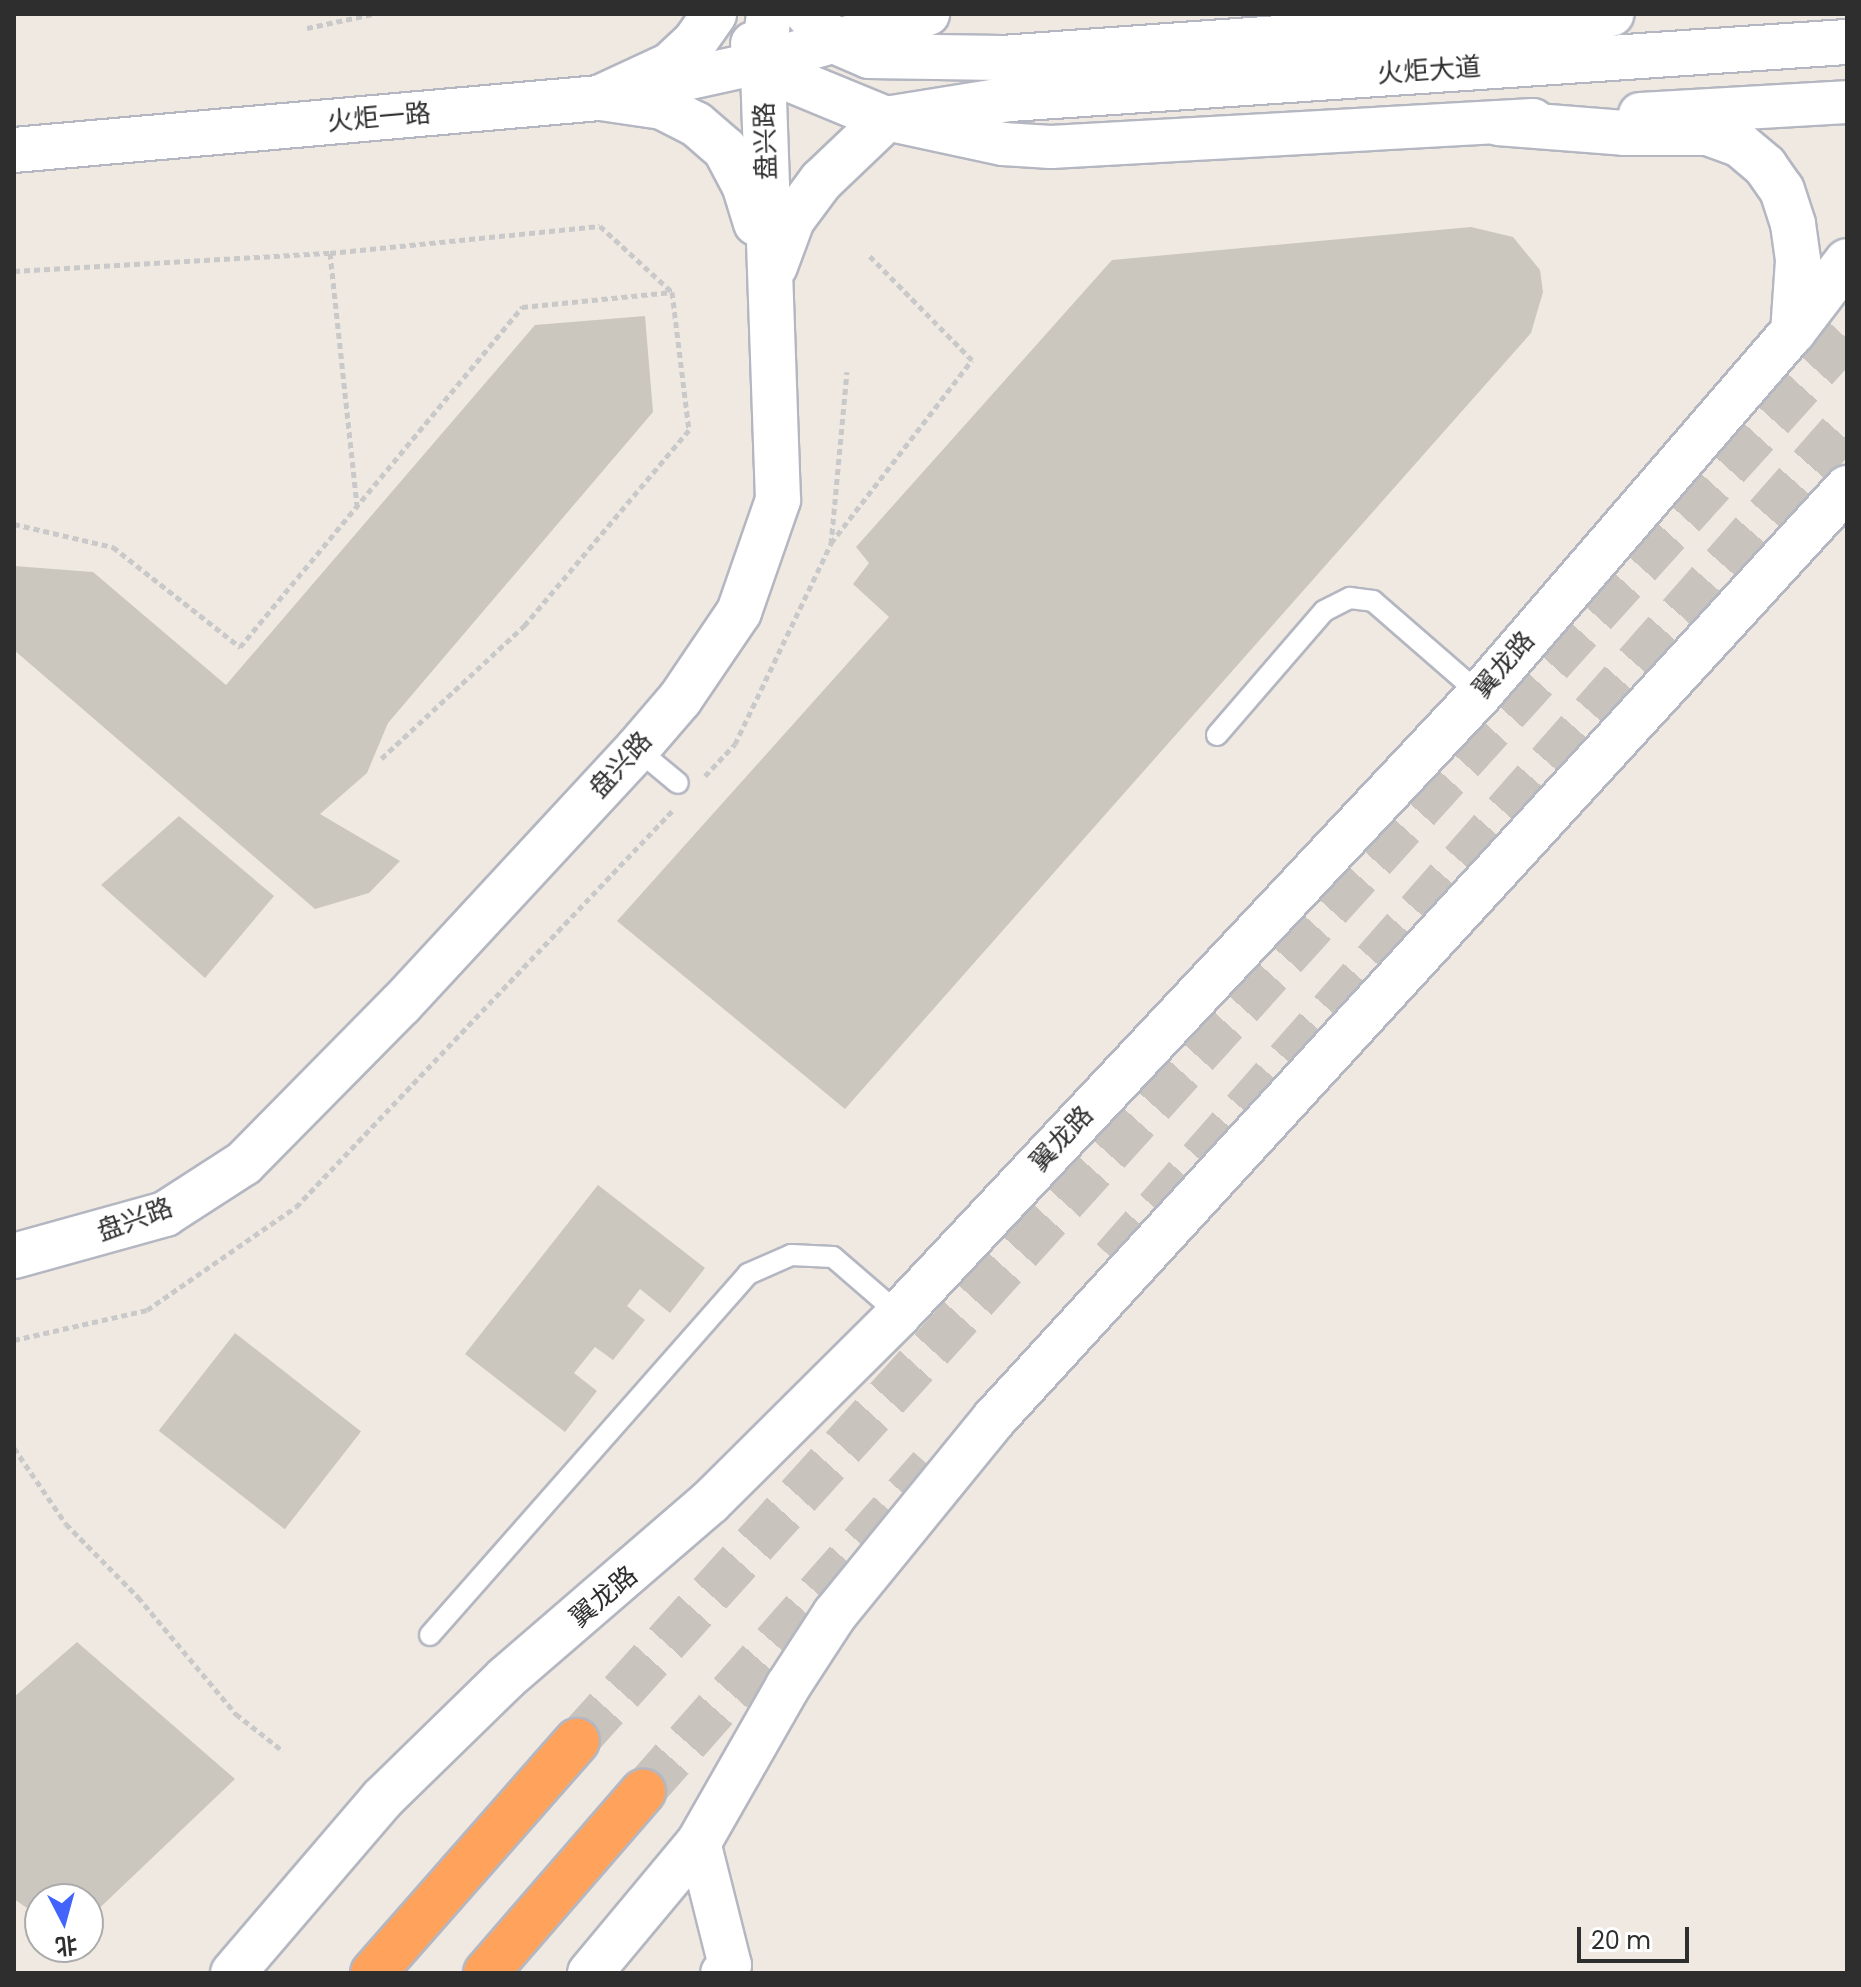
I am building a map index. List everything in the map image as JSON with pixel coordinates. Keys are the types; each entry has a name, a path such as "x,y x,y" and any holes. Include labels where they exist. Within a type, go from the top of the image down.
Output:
{"highway":[{"path":"373,1973 577,1741"},
{"path":"486,1973 643,1792"}],"main road":[{"name":"火炬一路","path":"14,150 599,98 670,65 694,43 714,14"},
{"path":"739,14 763,62 806,88 886,119 821,181 792,220 771,276"},
{"name":"盘兴路","path":"14,1256 165,1214 244,1163 401,1004 637,749 680,699 739,612 778,500 763,62 769,14"},
{"name":"火炬大道","path":"820,27 869,56 1002,58 1611,14"},
{"name":"火炬大道","path":"886,119 1010,99 1847,42"},
{"path":"599,98 662,107 696,124 725,149 744,184 771,276"},
{"path":"1498,123 1624,133 1708,133 1739,144 1765,166 1782,190 1793,224 1798,261 1793,332"},
{"name":"翼龙路","path":"233,1973 423,1758 506,1678 710,1502 899,1314 1480,694 1793,332 1847,261"},
{"path":"1793,332 1824,308 1847,301"},
{"path":"590,1973 699,1842 788,1686 835,1614 994,1419 1847,488"}],"street":[{"path":"599,98 763,62 820,27 928,14"},
{"path":"886,119 1003,144 1051,147 1847,102"},
{"path":"699,1842 730,1965 722,1973"}],"lane":[{"path":"1217,735 1324,611 1350,598 1373,601 1480,694"},
{"path":"637,749 678,783"},
{"path":"430,1635 748,1274 791,1255 833,1257 899,1314"}],"path":[{"path":"307,28 373,14"},
{"path":"14,271 330,253 600,226 672,292 689,430 525,625 381,759"},
{"path":"330,253 357,506"},
{"path":"831,544 972,360 868,254"},
{"path":"14,524 113,547 240,647 522,307 672,292"},
{"path":"14,1448 66,1524 138,1597 236,1714 283,1751"}],"building":[{"path":"1471,227 1513,237 1540,270 1543,292 1531,333 845,1109 617,921 889,617 853,584 869,563 856,547 1112,260"},
{"path":"645,316 653,412 388,723 367,773 320,814 400,861 369,893 315,909 14,650 14,566 93,572 226,685 535,325"},
{"path":"179,816 274,896 205,978 101,885"},
{"path":"598,1185 705,1268 670,1313 640,1289 627,1306 645,1320 613,1360 595,1347 574,1373 597,1391 565,1432 465,1354"},
{"path":"235,1333 361,1432 285,1529 159,1431"},
{"path":"77,1642 235,1779 104,1904 104,1883 24,1883 24,1906 14,1899 14,1697"}],"tunnel":[{"path":"577,1741 1847,335"},
{"path":"1113,1259 1847,424"},
{"path":"643,1792 930,1466"}]}
